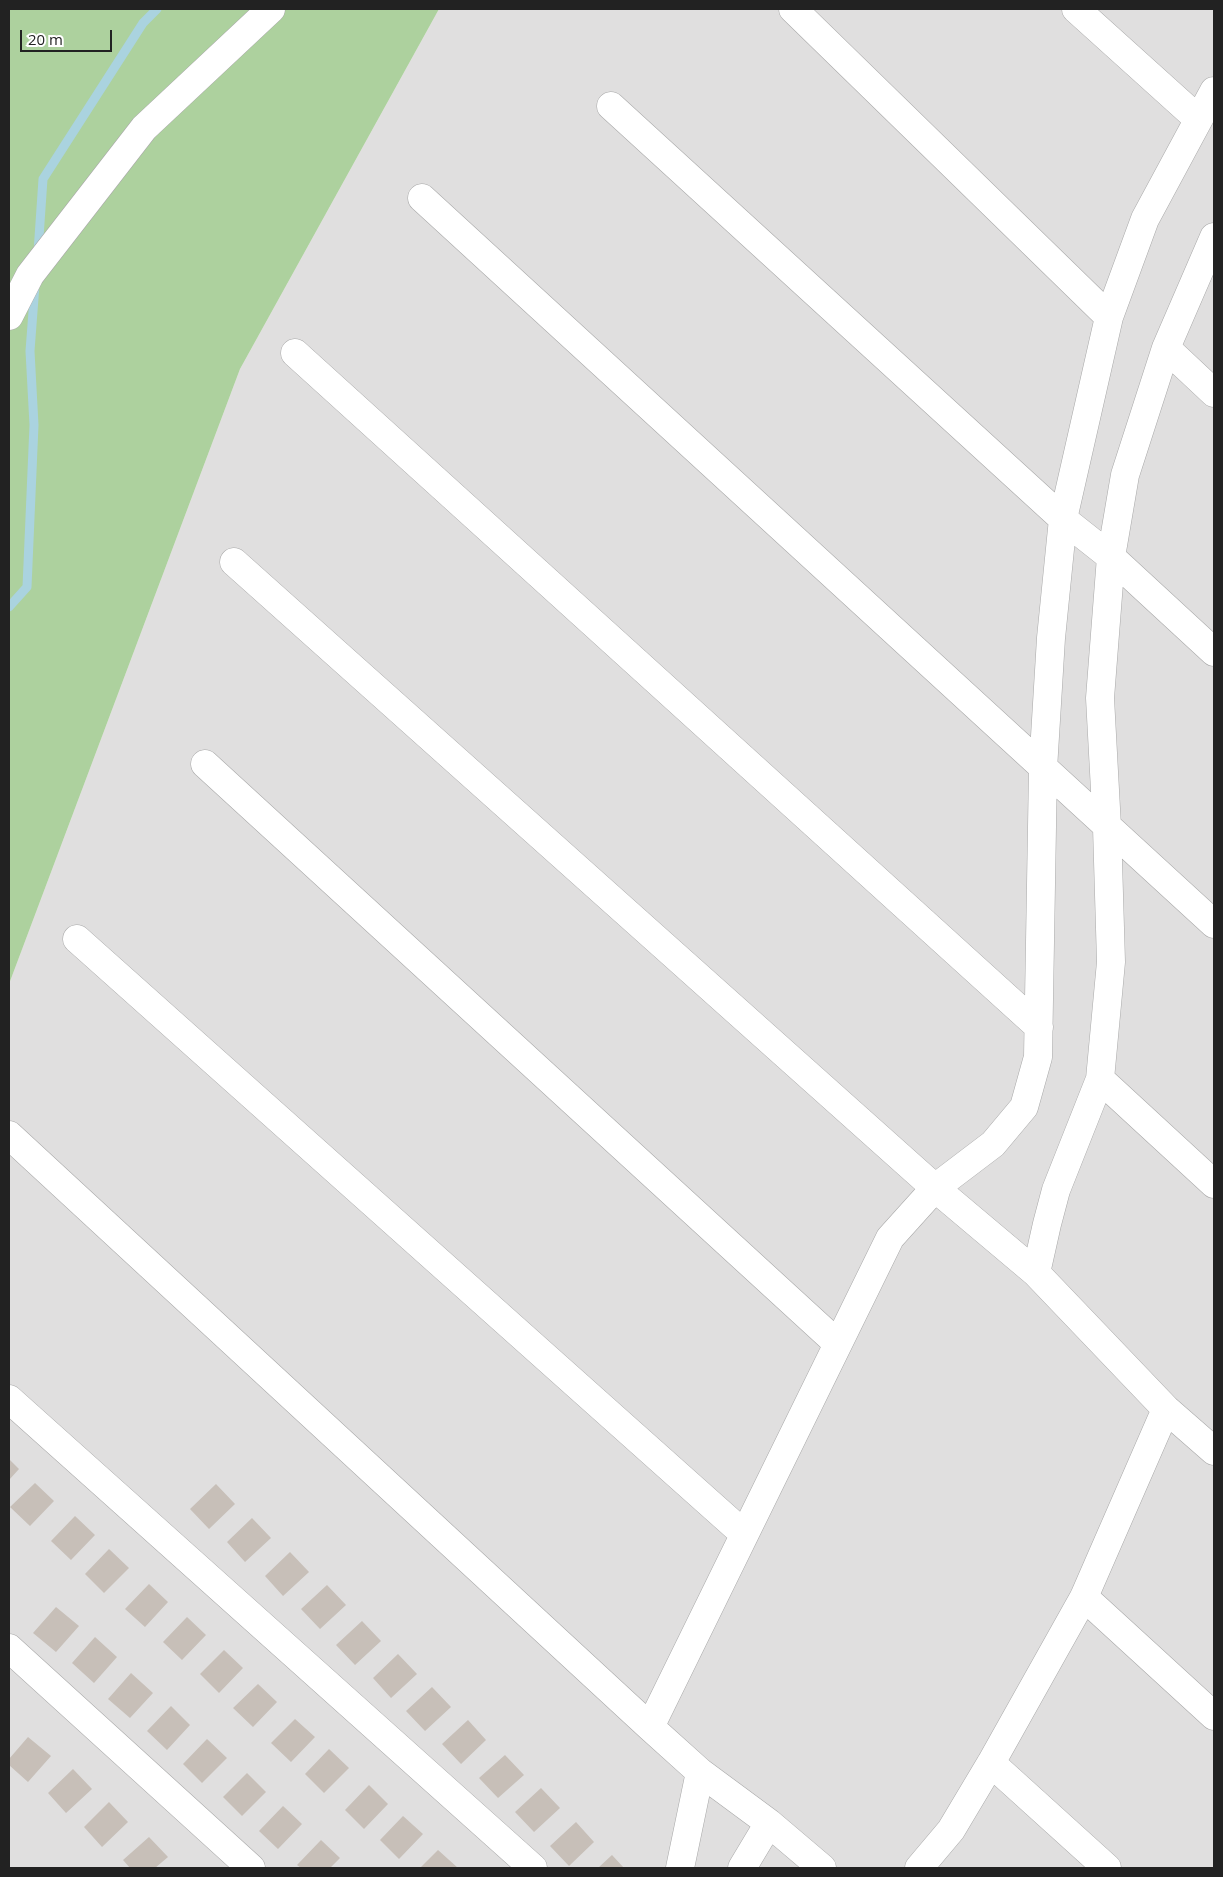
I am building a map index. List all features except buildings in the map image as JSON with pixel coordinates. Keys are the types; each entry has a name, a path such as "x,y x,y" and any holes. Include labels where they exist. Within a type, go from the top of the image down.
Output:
{"street":[{"path":"9,316 30,275 144,128 271,9"},
{"path":"793,9 1109,317"},
{"path":"1076,9 1198,118"},
{"path":"650,1727 890,1238 935,1188 993,1144 1024,1107 1038,1057 1043,769 1051,638 1063,519 1109,317 1145,220 1214,91"},
{"path":"611,106 1063,519 1111,557 1214,652"},
{"path":"422,198 1214,924"},
{"path":"1036,1273 1046,1224 1056,1190 1100,1079 1111,962 1107,827 1100,698 1111,557 1124,475 1166,348 1214,237"},
{"path":"1166,348 1214,393"},
{"path":"294,352 1039,1027"},
{"path":"234,562 935,1188 1036,1273 1166,1408 1214,1450"},
{"path":"205,764 838,1344"},
{"path":"77,939 744,1534"},
{"path":"1100,1079 1214,1184"},
{"path":"9,1135 650,1727 700,1772 768,1822 822,1868"},
{"path":"9,1400 532,1868"},
{"path":"919,1868 950,1830 991,1763 1084,1597 1166,1408"},
{"path":"1084,1597 1214,1716"},
{"path":"9,1648 251,1868"},
{"path":"991,1763 1107,1868"},
{"path":"680,1868 700,1772"},
{"path":"742,1868 768,1822"}],"shaded area":[{"path":"439,9 1214,9 1214,1868 9,1868 9,984 240,369"}],"green space":[{"path":"9,9 439,9 240,369 9,984"}],"waterway":[{"path":"38,252 43,179 143,23 157,9"},
{"path":"9,607 27,587 34,425 30,351 35,285"}]}
